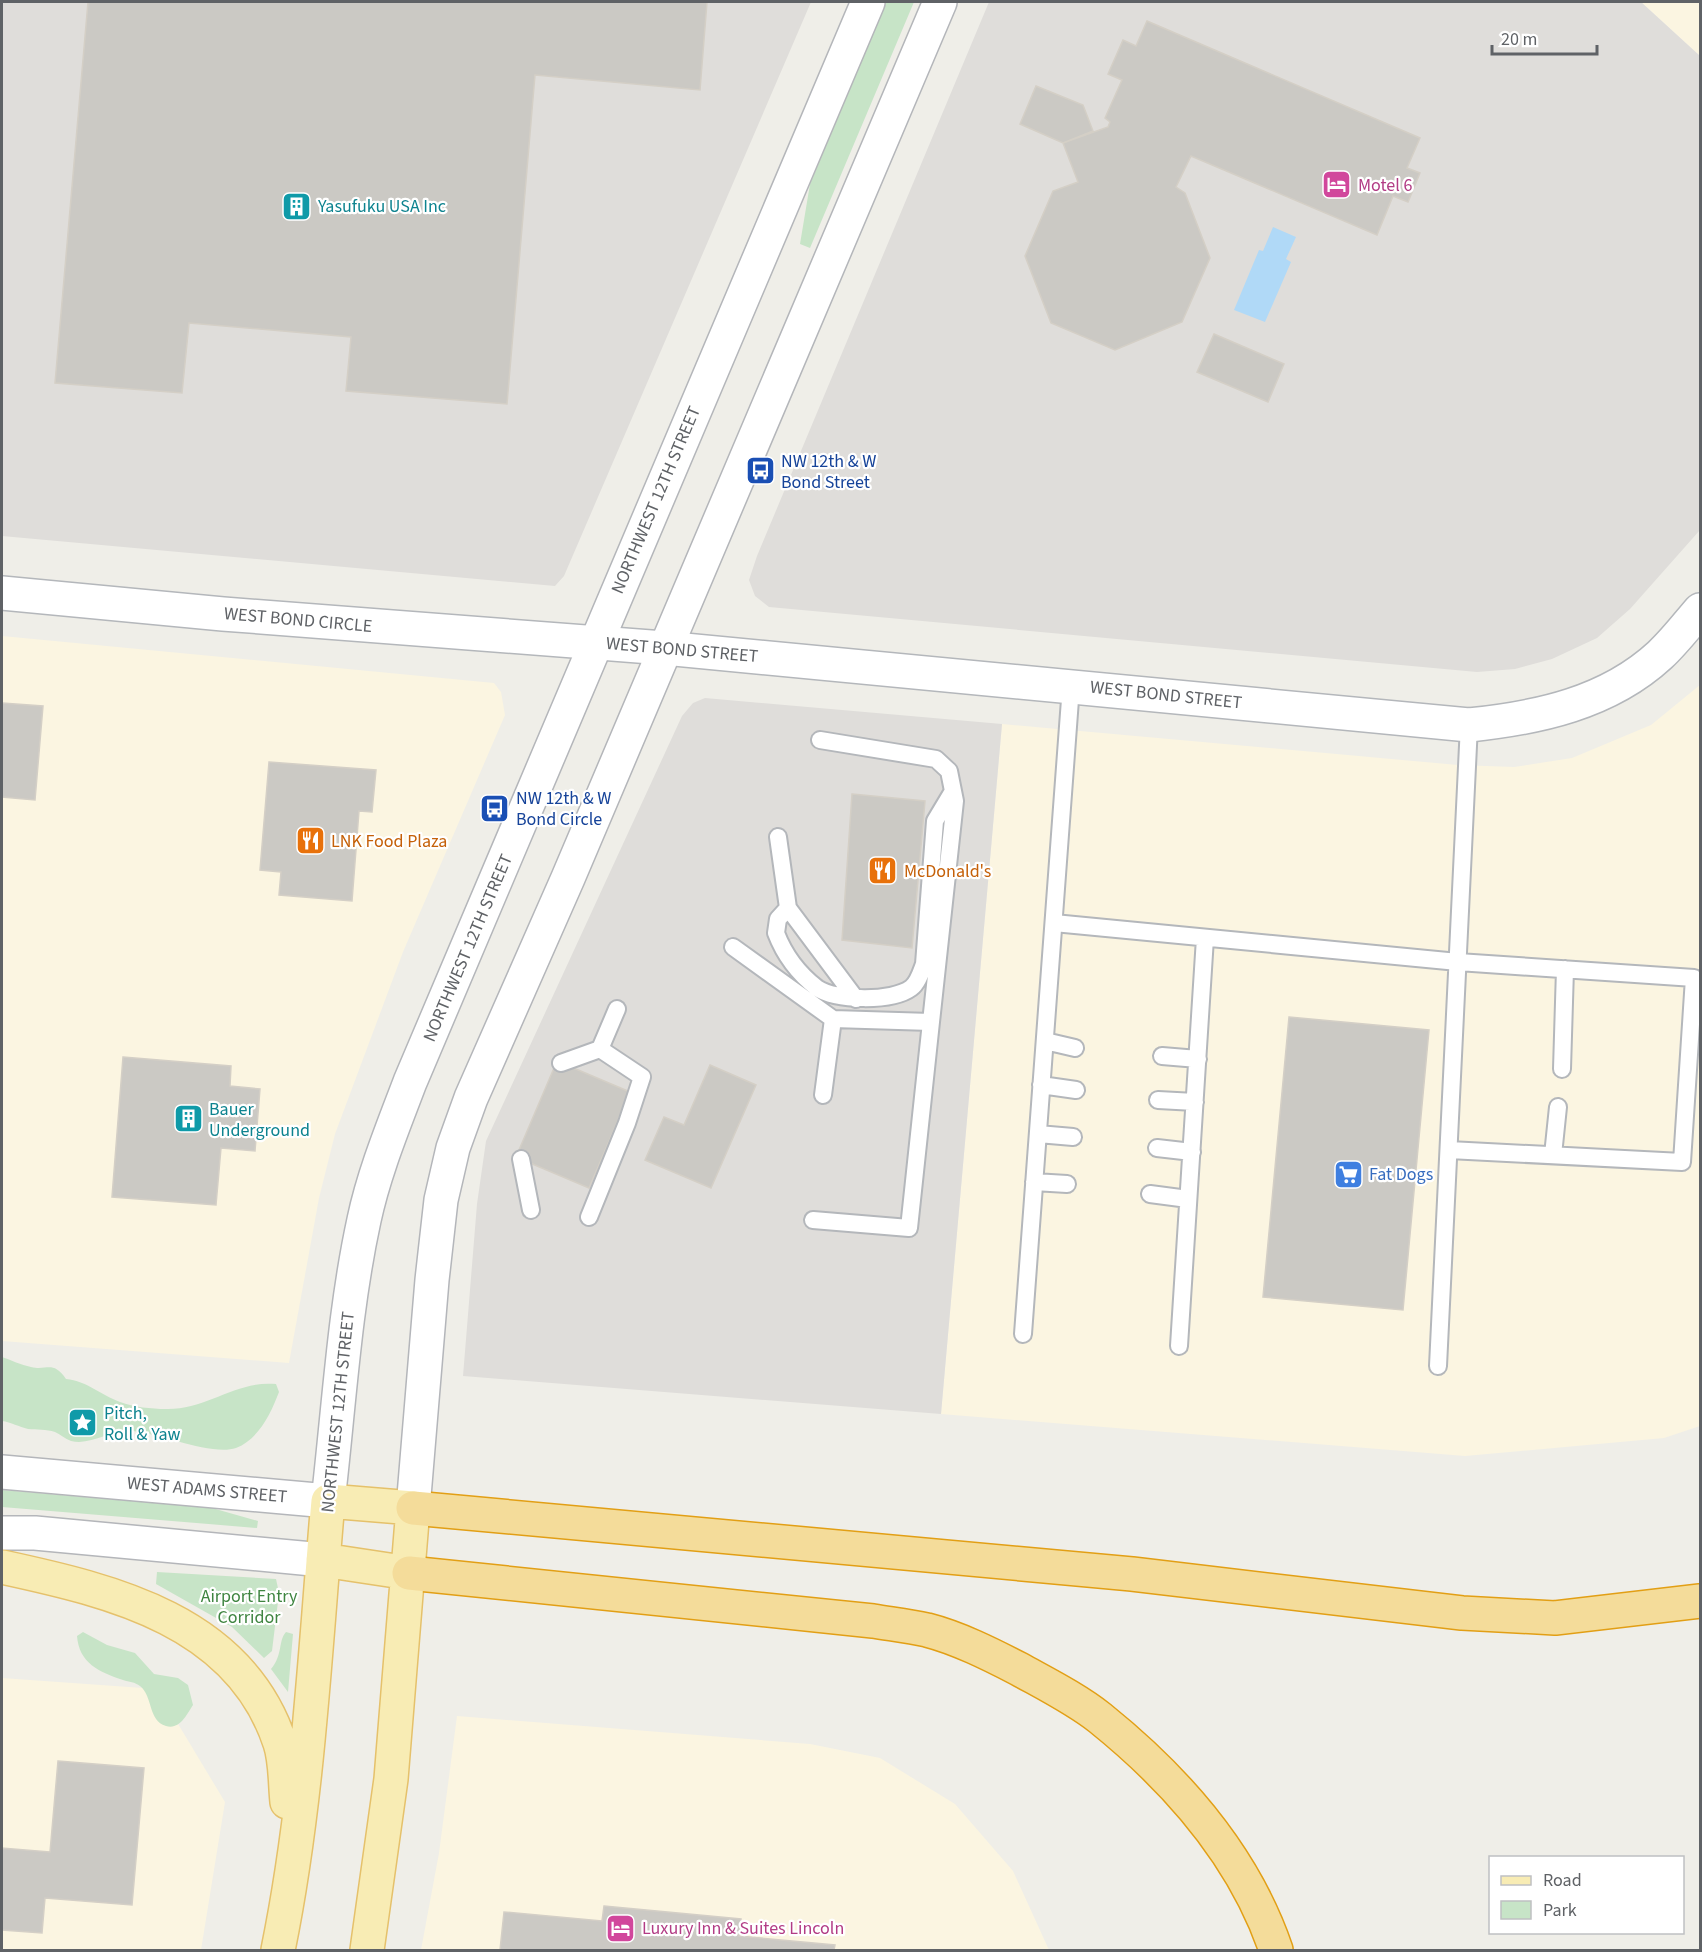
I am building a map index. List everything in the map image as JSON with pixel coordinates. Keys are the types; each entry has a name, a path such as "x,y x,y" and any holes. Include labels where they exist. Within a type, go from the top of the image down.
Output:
{"highway":[{"path":"413,1508 1132,1574 1462,1613 1555,1618 1701,1601"},
{"path":"409,1573 873,1621 927,1630 988,1653 1044,1682 1099,1717 1147,1759 1191,1804 1240,1871 1269,1929 1276,1950"}],"main road":[{"name":"NORTHWEST 12TH STREET","path":"278,1950 295,1854 328,1501 351,1288 364,1219 383,1154 410,1082 868,2"},
{"path":"367,1950 391,1779 433,1268 441,1200 453,1148 471,1098 568,878 940,2"},
{"name":"WEST BOND CIRCLE","path":"2,592 223,614 596,643"},
{"name":"WEST BOND STREET","path":"596,643 1469,724 1553,712 1599,695 1630,678 1659,656 1701,610"},
{"name":"WEST ADAMS STREET","path":"2,1472 413,1508"},
{"path":"2,1533 35,1533 323,1560 409,1573"},
{"path":"2,1568 66,1581 156,1611 195,1634 230,1661 250,1682 262,1701 281,1745 295,1854"}],"lane":[{"path":"1023,1334 1071,686"},
{"path":"1438,1366 1469,724"},
{"path":"813,1220 909,1228 955,801 949,771 936,759 820,740"},
{"path":"788,908 778,919 776,933 798,972 819,989 856,999 886,996 910,989 918,979 924,964 935,821 953,791"},
{"path":"778,837 788,908 856,999"},
{"path":"1054,923 1458,962 1694,978 1682,1162 1449,1150"},
{"path":"1179,1346 1205,938"},
{"path":"733,947 833,1019 931,1022"},
{"path":"1562,1069 1565,969"},
{"path":"561,1063 600,1049 617,1009"},
{"path":"823,1095 833,1019"},
{"path":"1045,1041 1075,1048"},
{"path":"589,1217 603,1169 642,1077 600,1049"},
{"path":"1162,1056 1198,1059"},
{"path":"1041,1085 1076,1090"},
{"path":"1158,1100 1195,1102"},
{"path":"1553,1155 1558,1107"},
{"path":"1038,1134 1074,1137"},
{"path":"1157,1148 1192,1152"},
{"path":"521,1159 531,1210"},
{"path":"1034,1182 1067,1184"},
{"path":"1150,1194 1188,1199"}],"shaded area":[{"path":"2,2 811,2 564,576 555,586 2,536"},
{"path":"989,2 1641,2 1700,56 1700,530 1630,609 1597,638 1552,659 1515,669 1477,672 769,607 755,596 749,580 757,556"},
{"path":"1641,2 1700,2 1700,56"},
{"path":"2,636 494,683 501,692 505,715 403,952 335,1134 319,1198 289,1363 2,1341"},
{"path":"1700,685 1700,1426 1664,1438 1465,1456 941,1414 1002,724 1458,765 1514,767 1572,758 1651,725"},
{"path":"705,698 1002,724 941,1414 463,1376 477,1204 486,1141 682,716 693,703"},
{"path":"2,1678 157,1689 225,1802 201,1950 2,1950"},
{"path":"457,1716 810,1744 880,1758 955,1804 1013,1871 1049,1950 421,1950 439,1853"}],"green space":[{"path":"886,2 914,2 810,248 800,244 810,184"},
{"path":"2,1357 31,1367 53,1368 66,1379 81,1382 120,1402 143,1407 181,1408 248,1386 262,1384 276,1384 279,1392 268,1417 258,1432 236,1448 226,1450 201,1447 133,1431 117,1432 86,1441 71,1441 55,1432 28,1429 2,1421"},
{"path":"2,1490 212,1508 258,1521 257,1528 2,1507"},
{"name":"Airport Entry Corridor","path":"157,1572 276,1579 279,1593 272,1651 264,1658 232,1627 156,1584"},
{"path":"83,1632 107,1645 135,1653 154,1674 178,1678 188,1685 193,1705 182,1720 171,1727 160,1723 153,1714 147,1696 140,1686 106,1674 86,1660 77,1636"},
{"name":"Airport Entry Corridor","path":"286,1632 293,1634 288,1692 271,1669 275,1664"}],"water":[{"path":"1273,227 1296,237 1286,259 1291,262 1265,322 1234,310 1259,250 1263,251"}],"building":[{"name":"Yasufuku USA Inc","path":"88,2 707,2 700,90 535,75 507,404 346,391 351,337 189,323 182,393 55,383"},
{"name":"Motel 6","path":"1147,21 1420,138 1407,168 1420,173 1408,202 1393,196 1377,235 1191,156 1176,187 1185,193 1210,258 1182,322 1115,350 1051,323 1025,256 1053,191 1078,182 1063,143 1108,127 1110,122 1105,118 1122,80 1108,74 1123,40 1136,46"},
{"path":"1036,86 1083,105 1093,131 1063,143 1020,124"},
{"path":"1214,334 1284,364 1268,402 1197,372"},
{"path":"2,703 43,706 35,800 2,797"},
{"name":"LNK Food Plaza","path":"269,762 376,770 372,812 359,811 352,901 279,895 281,872 260,870"},
{"name":"McDonald's","path":"852,794 925,801 912,948 842,940"},
{"path":"1289,1017 1429,1030 1403,1310 1263,1297"},
{"name":"Bauer Underground","path":"123,1057 231,1066 230,1086 260,1089 255,1151 221,1148 216,1205 112,1197"},
{"path":"557,1061 630,1092 589,1188 516,1157"},
{"path":"710,1065 756,1085 711,1188 645,1160 664,1117 684,1125"},
{"path":"58,1761 144,1768 132,1905 45,1898 42,1933 2,1930 2,1848 50,1852"},
{"name":"Luxury Inn & Suites Lincoln","path":"604,1906 741,1919 739,1936 835,1945 834,1950 500,1950 504,1912 602,1921"}],"place":[{"name":"Motel 6","path":"1337,185"},
{"name":"Yasufuku USA Inc","path":"297,206"},
{"name":"NW 12th & W Bond Street","path":"760,471"},
{"name":"NW 12th & W Bond Circle","path":"495,808"},
{"name":"LNK Food Plaza","path":"310,841"},
{"name":"McDonald's","path":"883,871"},
{"name":"Bauer Underground","path":"188,1119"},
{"name":"Fat Dogs","path":"1348,1174"},
{"name":"Pitch, Roll & Yaw","path":"83,1423"},
{"name":"Luxury Inn & Suites Lincoln","path":"621,1928"}]}
